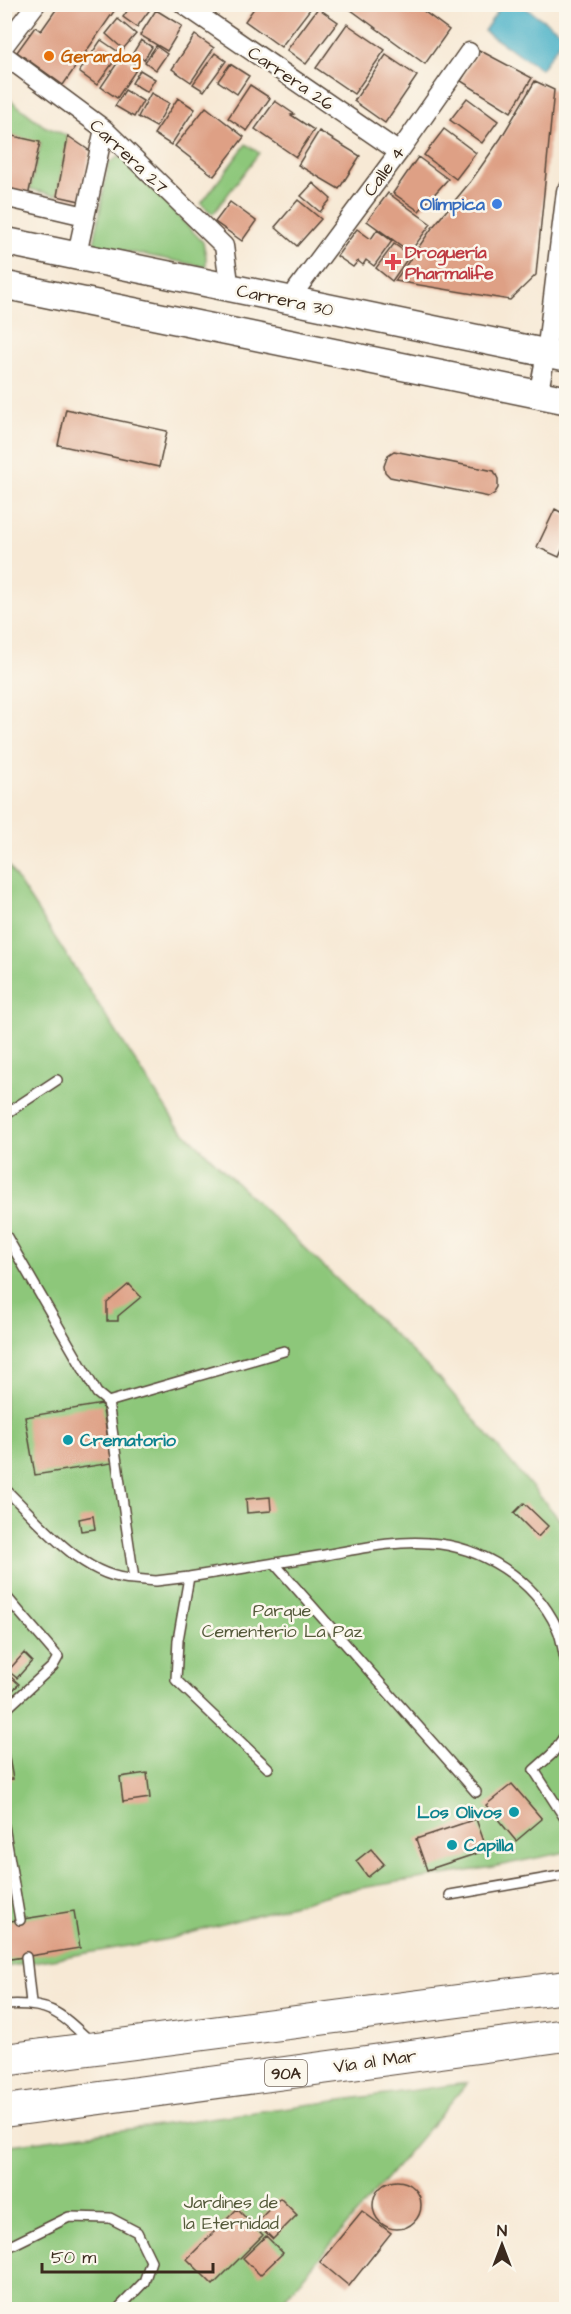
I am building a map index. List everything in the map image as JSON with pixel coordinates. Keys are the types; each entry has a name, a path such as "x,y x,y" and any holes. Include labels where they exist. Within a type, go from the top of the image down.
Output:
{"highway":[{"path":"4,2060 567,1987"},
{"name":"Vía al Mar","path":"4,2111 567,2035"}],"main road":[{"name":"Carrera 30","path":"4,241 556,355"},
{"path":"4,285 538,396 567,400"}],"street":[{"path":"4,46 36,4"},
{"name":"Carrera 26","path":"183,4 399,152"},
{"name":"Calle 4","path":"297,289 399,152 469,51"},
{"name":"Carrera 27","path":"4,55 104,129 224,246 228,275"},
{"path":"79,245 104,129"},
{"path":"538,396 556,355 554,286 567,191"},
{"path":"4,197 85,216"},
{"path":"4,235 438,332"},
{"path":"554,286 562,308 567,311"}],"lane":[{"path":"4,1116 57,1080"},
{"path":"4,1232 97,1393 108,1402 134,1579"},
{"path":"108,1402 284,1352"},
{"path":"4,1488 72,1554 98,1571 119,1579 156,1581 189,1577 393,1544 428,1542 460,1546 491,1559 538,1599 557,1628 567,1663"},
{"path":"274,1563 476,1792"},
{"path":"189,1577 178,1640 176,1680 268,1768"},
{"path":"4,1594 58,1657 52,1666 4,1711"},
{"path":"567,1734 552,1754 534,1770 567,1820"},
{"path":"4,1826 20,1920"},
{"path":"450,1895 567,1875"},
{"path":"26,1957 31,2003"},
{"path":"4,2005 31,2003 60,2014 97,2048"},
{"path":"4,2249 69,2217 110,2218 136,2232 151,2261 144,2282 117,2310"}],"green space":[{"path":"4,95 44,126 68,136 57,196 30,189 41,143 5,134"},
{"path":"246,144 259,153 213,214 201,204"},
{"path":"118,157 123,158 203,242 206,267 94,245 108,166"},
{"name":"Parque Cementerio La Paz","path":"4,859 176,1124 441,1380 566,1527 566,1852 493,1867 342,1891 169,1939 5,1967"},
{"name":"Jardines de la Eternidad","path":"467,2083 276,2309 5,2309 4,2146"}],"water":[{"path":"520,4 565,35 541,69 484,31 502,5"}],"building":[{"path":"60,4 119,4 63,85 17,52 35,27 41,31"},
{"path":"132,4 147,4 151,8 137,27 123,17"},
{"path":"257,4 306,4 311,8 281,47 245,21"},
{"path":"343,4 414,4 449,30 425,64"},
{"path":"318,8 338,22 306,64 287,50"},
{"path":"156,10 182,26 167,51 140,35"},
{"path":"118,19 136,34 123,49 106,34"},
{"path":"347,24 385,50 354,94 316,68"},
{"path":"195,35 214,48 191,82 172,69"},
{"path":"101,40 120,53 97,85 79,72"},
{"path":"141,40 152,47 144,60 133,53"},
{"path":"156,46 167,54 156,70 145,62"},
{"path":"479,50 532,78 511,112 461,81"},
{"path":"215,53 226,61 204,91 193,84"},
{"path":"386,55 417,76 385,123 354,101"},
{"path":"122,56 138,67 117,98 101,87"},
{"path":"230,64 249,76 237,94 218,81"},
{"path":"140,70 155,79 147,92 132,83"},
{"name":"Olímpica","path":"535,81 554,90 536,275 510,300 395,281 432,228 471,181 501,138"},
{"path":"250,85 270,98 247,131 228,118"},
{"path":"125,90 143,101 134,117 115,106"},
{"path":"151,93 169,103 156,127 138,117"},
{"path":"178,98 195,109 171,145 154,134"},
{"path":"467,98 498,121 482,143 450,120"},
{"path":"275,101 314,130 296,157 255,129"},
{"path":"206,107 244,137 214,176 175,146"},
{"path":"444,129 476,153 456,179 424,155"},
{"path":"319,131 360,156 339,189 298,165"},
{"path":"4,134 40,142 27,201 4,196"},
{"path":"68,136 90,151 80,201 57,196"},
{"path":"418,157 448,179 419,211 393,193"},
{"path":"313,183 331,199 320,212 301,196"},
{"path":"388,193 431,224 410,252 367,221"},
{"path":"298,200 321,219 297,246 275,227"},
{"path":"230,202 256,221 242,241 215,222"},
{"path":"357,229 371,239 377,230 392,241 374,266 366,260 363,265 358,261 353,267 337,256"},
{"name":"Droguería Pharmalife","path":"394,244 410,255 392,281 376,268"},
{"path":"66,409 167,431 159,467 58,445"},
{"path":"394,451 494,471 498,479 498,488 489,497 390,477 385,472 384,466 388,455"},
{"path":"555,509 566,515 566,541 559,557 537,547"},
{"path":"129,1284 141,1297 118,1316 118,1321 107,1321 107,1303"},
{"name":"Crematorio","path":"102,1404 112,1463 35,1475 25,1417"},
{"path":"270,1497 271,1511 247,1513 246,1499"},
{"path":"524,1503 548,1526 538,1537 514,1513"},
{"path":"93,1516 95,1529 81,1531 79,1519"},
{"path":"24,1653 32,1661 17,1678 8,1671"},
{"path":"4,1671 19,1684 4,1699"},
{"path":"4,1752 8,1752 13,1779 4,1780"},
{"path":"147,1773 150,1798 123,1802 120,1777"},
{"name":"Los Olivos","path":"512,1784 542,1819 516,1841 486,1805"},
{"name":"Capilla","path":"476,1819 487,1850 427,1870 416,1839"},
{"path":"371,1849 384,1864 368,1877 356,1861"},
{"path":"74,1911 80,1948 4,1960 4,1922"},
{"path":"392,2181 402,2181 414,2188 421,2200 421,2210 414,2222 402,2229 392,2229 377,2218 373,2210 373,2200 384,2185"},
{"path":"280,2198 297,2215 273,2239 256,2223"},
{"path":"237,2209 263,2235 213,2285 187,2259"},
{"path":"362,2211 391,2233 349,2286 320,2262"},
{"path":"266,2236 283,2253 260,2275 243,2258"}],"place":[{"name":"Gerardog","path":"49,56"},
{"name":"Olímpica","path":"497,204"},
{"name":"Droguería Pharmalife","path":"393,262"},
{"name":"Crematorio","path":"68,1440"},
{"name":"Los Olivos","path":"514,1812"},
{"name":"Capilla","path":"452,1845"}]}
